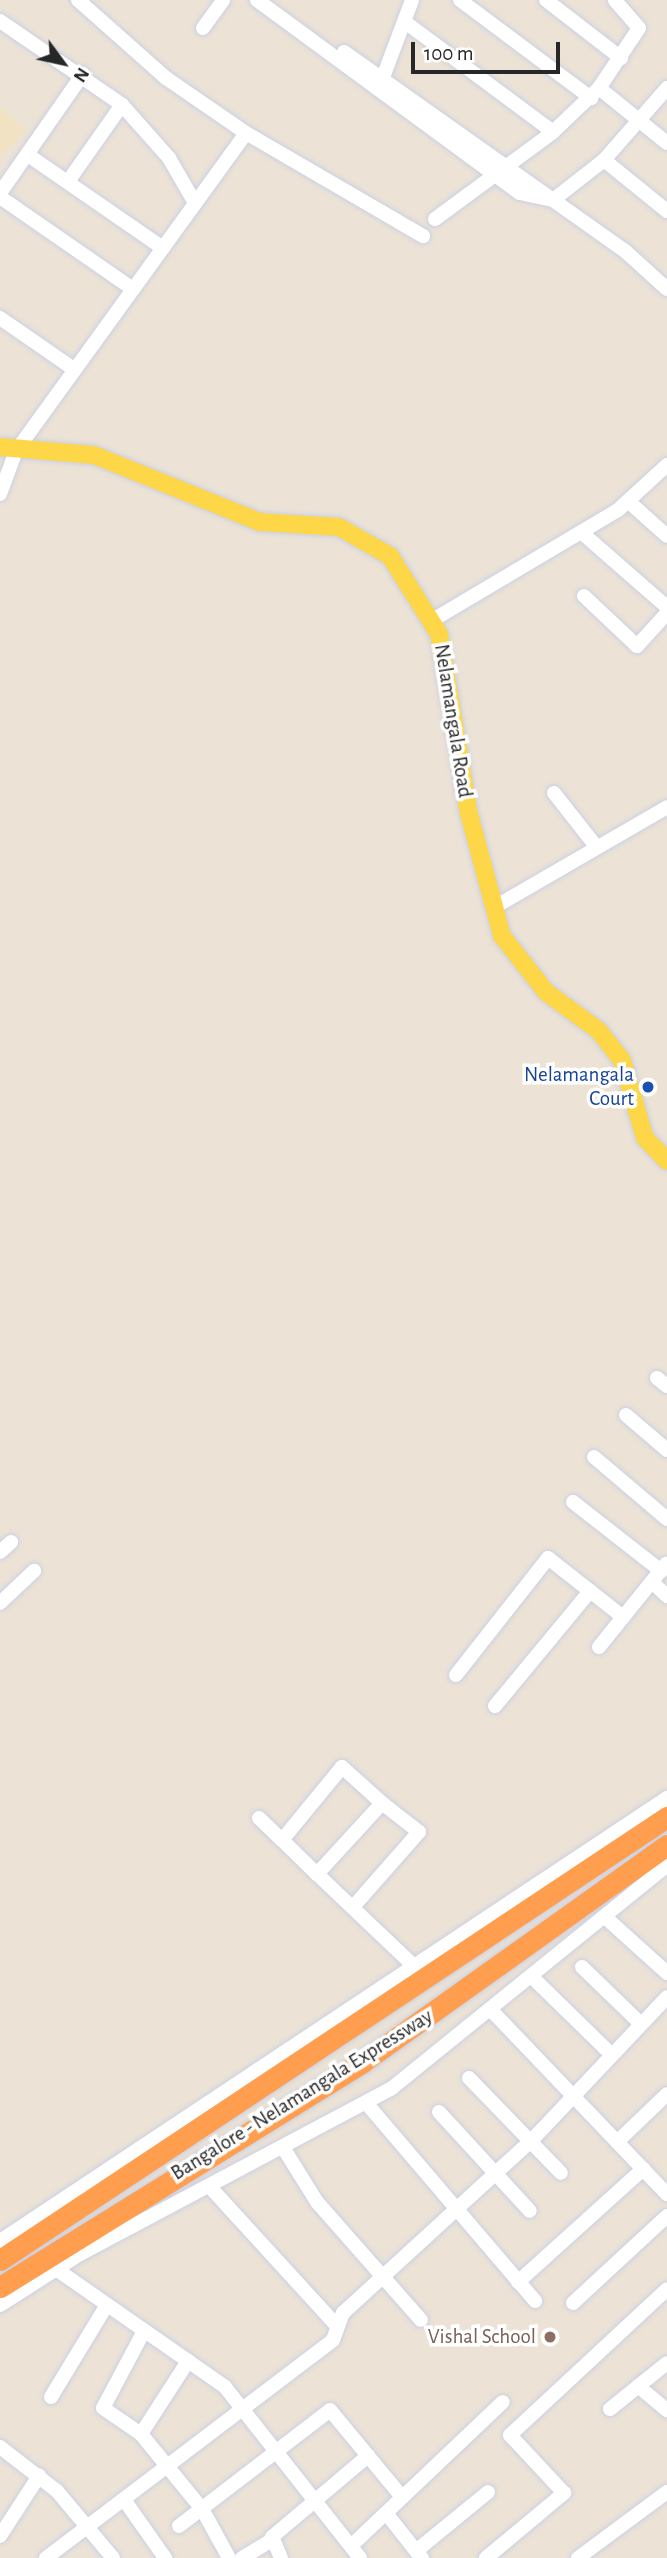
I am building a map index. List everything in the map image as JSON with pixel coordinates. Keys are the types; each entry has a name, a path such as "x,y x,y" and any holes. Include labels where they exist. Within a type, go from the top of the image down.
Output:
{"highway":[{"name":"Bangalore - Nelamangala Expressway","path":"0,2260 667,1817"},
{"name":"Bangalore - Nelamangala Expressway","path":"0,2287 364,2061 667,1845"}],"main road":[{"name":"Nelamangala Road","path":"8,449 93,455 260,522 339,527 390,556 439,634 468,810 502,936 546,992 599,1031 622,1060 645,1138 667,1161"}],"street":[{"path":"78,0 166,78 246,133 423,236"},
{"path":"203,28 223,0"},
{"path":"257,0 499,171 553,200 667,289"},
{"path":"272,0 382,80 499,171"},
{"path":"382,80 412,0"},
{"path":"460,0 642,122 667,143"},
{"path":"546,0 621,58"},
{"path":"435,219 553,132 595,93 639,28 615,0"},
{"path":"0,21 83,75 122,105 169,158 195,203"},
{"path":"405,22 553,132"},
{"path":"83,75 0,195 133,289"},
{"path":"553,200 604,160 642,122 667,88"},
{"path":"69,180 122,105"},
{"path":"0,494 8,449 75,370 246,133"},
{"path":"28,155 69,180 163,248"},
{"path":"604,160 667,211"},
{"path":"0,318 75,370"},
{"path":"431,621 581,532 628,501 666,468"},
{"path":"628,501 667,536"},
{"path":"581,532 667,607"},
{"path":"584,596 637,646 667,614"},
{"path":"554,793 595,845"},
{"path":"493,908 595,845 667,807"},
{"path":"626,1415 667,1450"},
{"path":"594,1457 667,1519"},
{"path":"573,1502 660,1572 667,1596"},
{"path":"0,1552 11,1542"},
{"path":"456,1675 548,1558 623,1617"},
{"path":"0,1603 34,1571"},
{"path":"599,1647 660,1572"},
{"path":"495,1706 590,1591"},
{"path":"282,1840 342,1767 382,1804 419,1832 353,1907"},
{"path":"0,2241 416,1968 667,1798"},
{"path":"317,1874 382,1804"},
{"path":"259,1818 416,1968"},
{"path":"0,2305 56,2269 367,2105 491,2010 667,1865"},
{"path":"605,1917 665,1966"},
{"path":"582,1967 641,2024"},
{"path":"531,1976 612,2055"},
{"path":"46,2558 170,2470 333,2340 343,2313 531,2141 575,2098 667,1997"},
{"path":"491,2010 667,2194"},
{"path":"469,2078 561,2173"},
{"path":"617,2142 667,2094"},
{"path":"367,2105 457,2206 535,2301"},
{"path":"439,2112 498,2171 530,2211"},
{"path":"284,2149 317,2202 421,2319"},
{"path":"519,2282 643,2169"},
{"path":"210,2187 337,2326"},
{"path":"573,2303 667,2216"},
{"path":"56,2269 225,2387 355,2552 386,2513 503,2402"},
{"path":"486,2558 564,2493 510,2435 667,2289"},
{"path":"51,2397 107,2305"},
{"path":"144,2331 102,2405 141,2434 202,2509 229,2558"},
{"path":"141,2434 188,2361"},
{"path":"610,2409 667,2363"},
{"path":"638,2386 667,2410"},
{"path":"179,2526 274,2450 330,2410 402,2497"},
{"path":"0,2447 38,2476 90,2528 113,2558"},
{"path":"242,2558 270,2541 368,2456"},
{"path":"0,2536 38,2476"},
{"path":"386,2513 419,2555 488,2492"},
{"path":"578,2558 667,2492"},
{"path":"125,2501 165,2558"},
{"path":"270,2541 281,2558"}],"shaded area":[{"path":"0,105 26,130 0,158"}],"place":[{"name":"Nelamangala Court","path":"648,1087"},
{"name":"Vishal School","path":"550,2337"}]}
